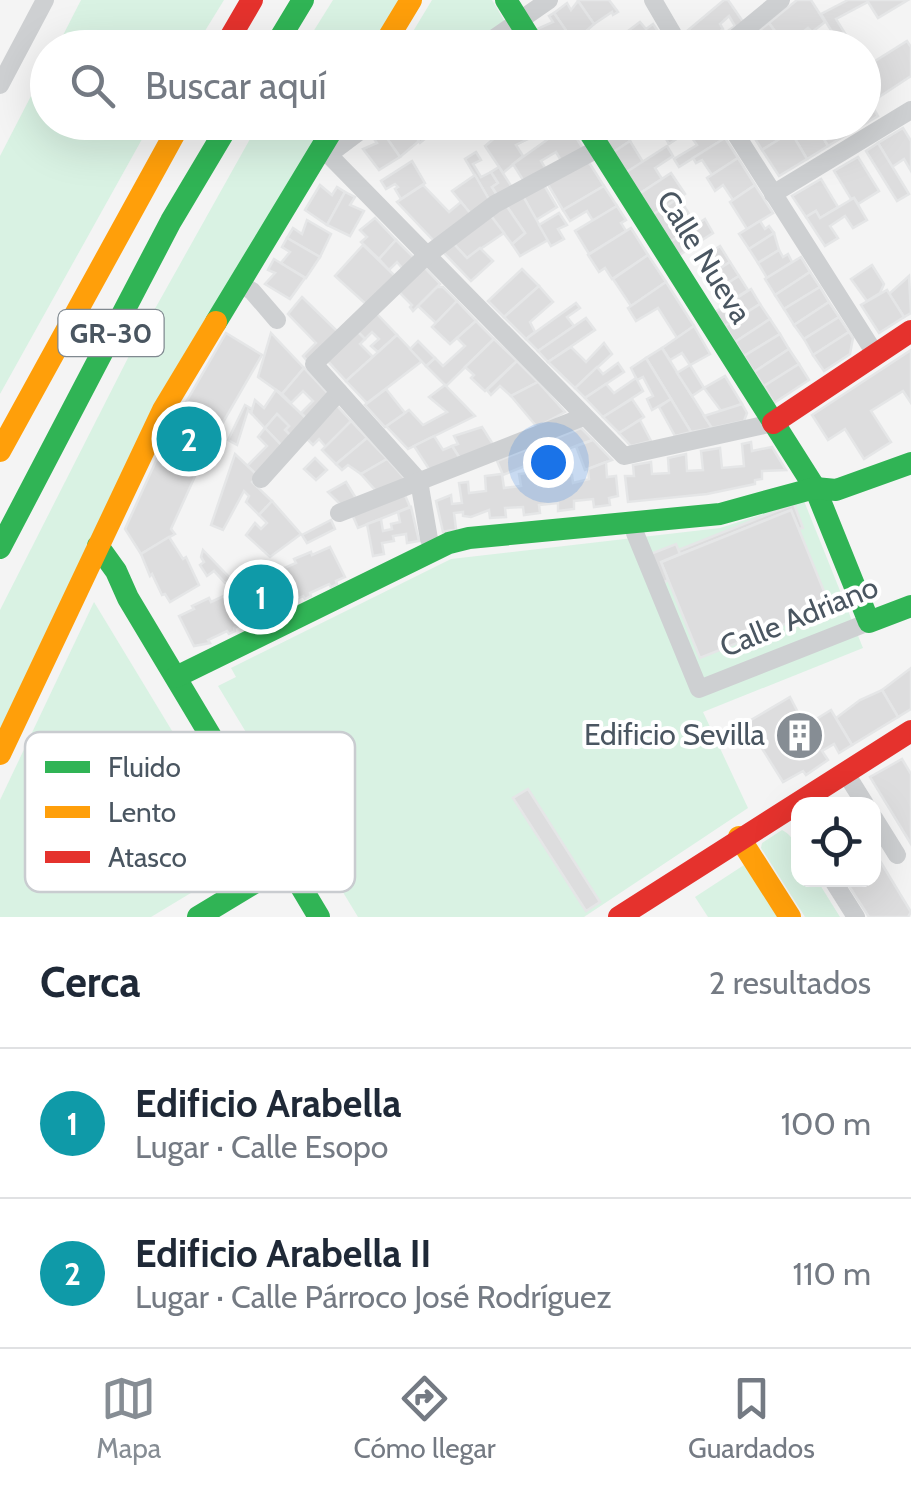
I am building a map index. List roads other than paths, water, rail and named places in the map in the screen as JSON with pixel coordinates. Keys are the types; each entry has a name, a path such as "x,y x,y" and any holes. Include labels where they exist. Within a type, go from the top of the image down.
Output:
{"main road":[{"path":"234,30 252,0"},
{"path":"285,30 303,0"},
{"path":"393,30 411,0"},
{"path":"506,0 525,30"},
{"name":"GR-30","path":"0,451 171,140"},
{"name":"GR-30","path":"0,548 171,221 219,140"},
{"path":"0,754 163,410 330,140"},
{"name":"Calle Nueva","path":"594,140 815,488 869,622"},
{"path":"773,423 911,332"},
{"path":"176,677 435,550 468,538 720,514 815,488 836,490 911,462"},
{"path":"98,546 116,570 122,588 209,732"},
{"path":"84,576 102,578 122,588"},
{"name":"Calle Adriano","path":"869,622 911,606"},
{"path":"816,797 844,772 910,735"},
{"path":"619,917 739,837 791,818"},
{"path":"739,837 790,917"},
{"path":"198,917 239,892"},
{"path":"304,892 319,917"}],"street":[{"path":"0,85 44,0"},
{"path":"506,30 549,0"},
{"path":"652,0 671,30"},
{"path":"745,30 781,0"},
{"path":"881,128 911,110"},
{"path":"344,140 325,152 624,456 773,423"},
{"path":"739,140 876,355"},
{"path":"773,194 862,140"},
{"path":"435,550 429,539 419,481 314,364 426,256 495,204 599,148"},
{"path":"239,283 252,291 277,320"},
{"path":"262,479 339,392"},
{"path":"339,513 583,418"},
{"name":"Calle Adriano","path":"636,533 699,689 869,622"},
{"path":"844,772 860,797"},
{"path":"881,830 896,855"},
{"path":"837,887 856,917"}],"place":[{"name":"Edificio Arabella II","path":"189,439"},
{"name":"Edificio Arabella","path":"261,597"},
{"name":"Edificio Sevilla","path":"800,735"}]}
